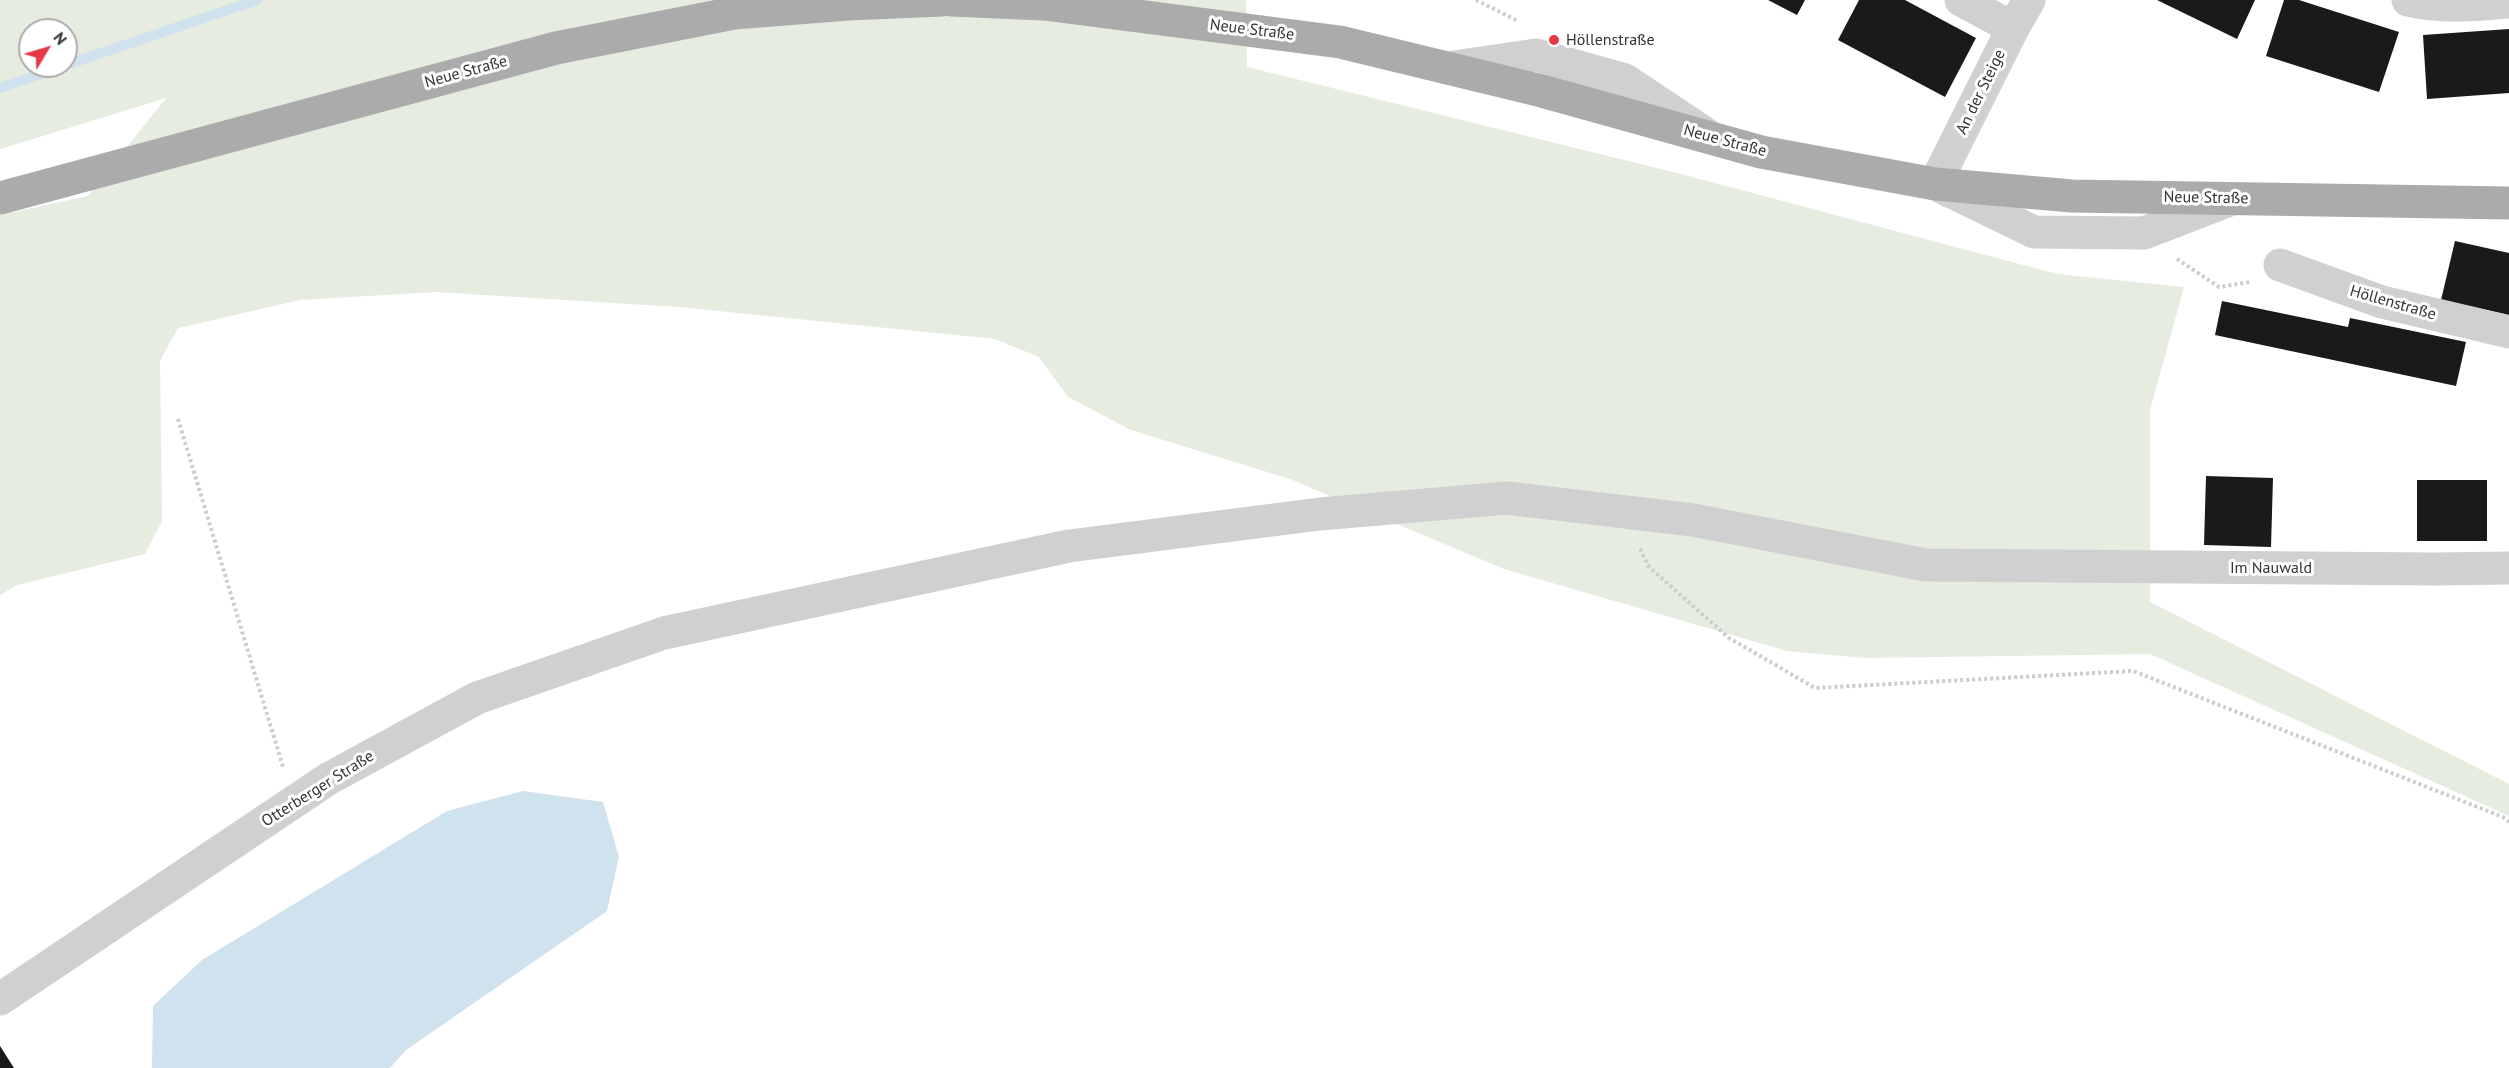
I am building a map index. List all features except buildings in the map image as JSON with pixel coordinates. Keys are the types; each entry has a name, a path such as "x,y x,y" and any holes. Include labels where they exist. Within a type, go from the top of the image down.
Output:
{"main road":[{"name":"Neue Straße","path":"0,198 556,48 734,13 848,4 942,0"},
{"name":"Neue Straße","path":"951,0 1044,4 1340,42 1542,91 1761,152 1935,184 2072,196 2509,203"}],"street":[{"path":"1961,0 2013,28"},
{"name":"An der Steige","path":"1935,184 2029,0"},
{"path":"2408,0 2418,3 2509,2"},
{"name":"Höllenstraße","path":"2280,266 2382,302 2509,332"},
{"name":"Otterberger Straße","path":"0,999 328,779 477,698 664,633 1081,544 1320,514 1507,498 1621,511"},
{"name":"Im Nauwald","path":"1621,511 1693,520 1926,565 2435,570 2509,568"}],"path":[{"path":"2174,257 2219,287 2250,282 2280,266"},
{"path":"178,419 293,802"},
{"path":"1621,511 1649,567 1729,638 1815,688 2133,671 2492,812 2509,822"}],"shaded area":[{"path":"0,0 1246,0 1247,67 1681,174 2057,274 2184,287 2150,410 2150,602 2509,784 2509,816 2150,654 1865,658 1787,651 1504,569 1290,479 1131,430 1068,397 1039,357 995,339 679,307 436,292 300,300 178,328 160,361 162,521 145,554 17,585 0,595 0,215 88,196 166,98 0,149"}],"water":[{"path":"523,791 603,802 619,857 607,911 406,1050 390,1068 152,1068 153,1006 202,960 447,811"}],"waterway":[{"path":"78,61 257,0"},
{"path":"0,88 29,78"}],"place":[{"name":"Höllenstraße","path":"1554,40"}]}
